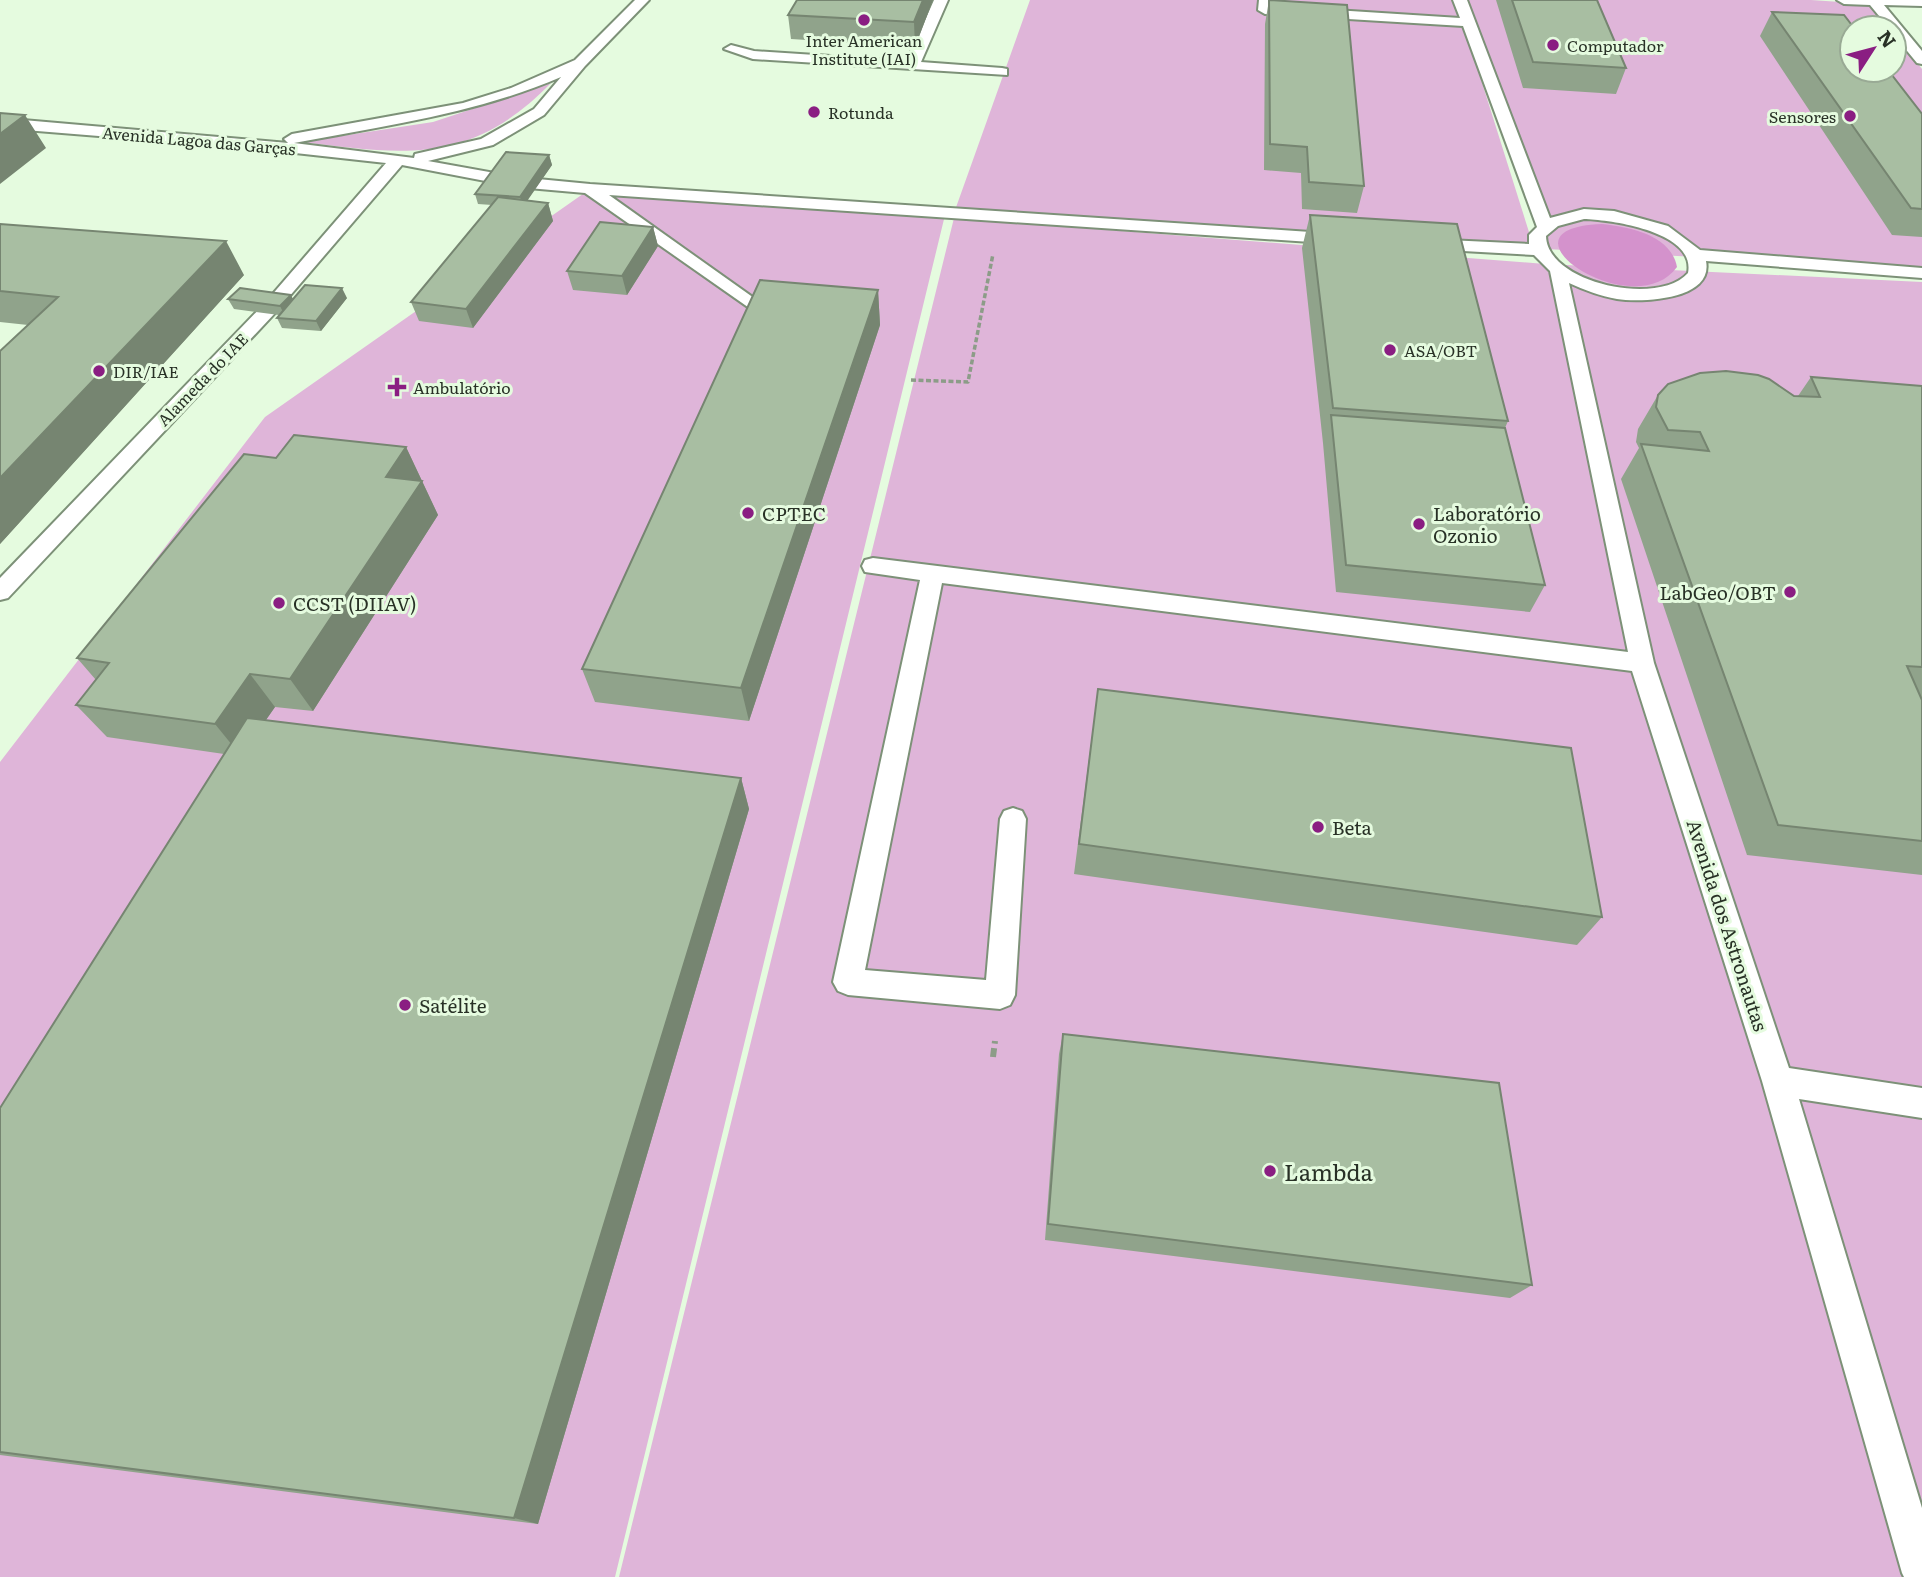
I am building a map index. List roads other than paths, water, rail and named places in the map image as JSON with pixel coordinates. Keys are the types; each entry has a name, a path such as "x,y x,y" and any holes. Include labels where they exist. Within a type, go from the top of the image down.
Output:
{"lane":[{"path":"398,160 446,154 487,142 540,112 580,63 642,0"},
{"path":"912,66 941,0"},
{"path":"1266,0 1265,10 1466,22"},
{"path":"1460,0 1466,22 1545,226"},
{"path":"1843,0 1922,2"},
{"path":"1874,1 1922,60"},
{"path":"731,49 753,55 1002,72"},
{"path":"259,144 466,107 516,92 580,63"},
{"name":"Avenida Lagoa das Garças","path":"0,123 259,144 398,160"},
{"path":"398,160 517,182 590,189 999,219 1359,240"},
{"name":"Alameda do IAE","path":"0,592 270,308 398,160"},
{"path":"590,189 755,307"},
{"path":"1584,214 1636,220 1671,235 1695,255 1699,269 1694,281 1681,290 1660,296 1605,292 1558,272 1538,250 1537,237 1545,226 1561,218 1584,214"},
{"path":"1414,243 1538,250"},
{"path":"1695,255 1922,273"},
{"name":"Avenida dos Astronautas","path":"1558,272 1642,663 1778,1081 1922,1573"},
{"path":"873,566 1642,663"},
{"path":"932,575 848,982 1000,995 1013,819"},
{"path":"1778,1081 1922,1103"}],"place":[{"name":"Inter American Institute (IAI)","path":"864,20"},
{"name":"Computador","path":"1553,45"},
{"name":"Rotunda","path":"814,112"},
{"name":"Sensores","path":"1850,116"},
{"name":"ASA/OBT","path":"1390,350"},
{"name":"DIR/IAE","path":"99,371"},
{"name":"Ambulatório","path":"397,387"},
{"name":"CPTEC","path":"748,513"},
{"name":"Laboratório Ozonio","path":"1419,524"},
{"name":"LabGeo/OBT","path":"1790,592"},
{"name":"CCST (DIIAV)","path":"279,603"},
{"name":"Beta","path":"1318,827"},
{"name":"Satélite","path":"405,1005"},
{"name":"Lambda","path":"1270,1171"}]}
